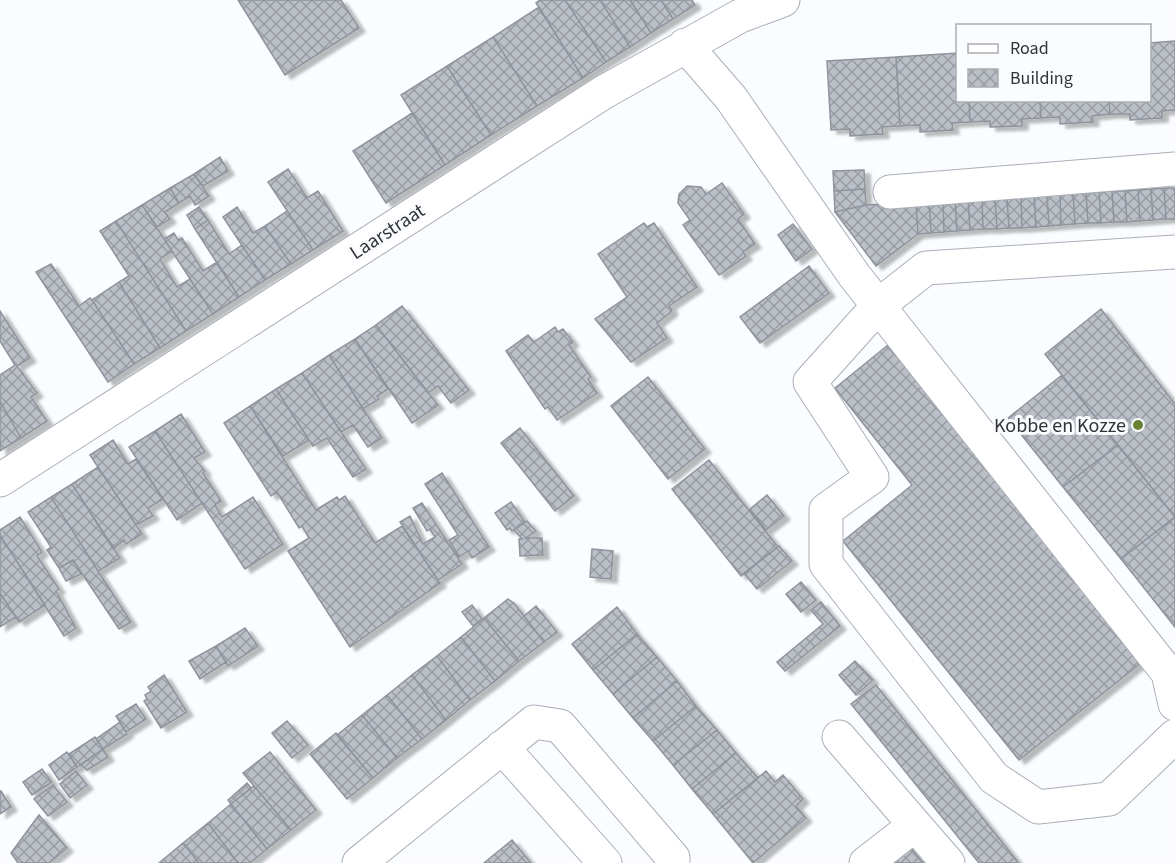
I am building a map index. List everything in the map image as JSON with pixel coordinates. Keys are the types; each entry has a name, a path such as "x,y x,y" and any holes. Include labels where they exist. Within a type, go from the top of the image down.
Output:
{"street":[{"name":"Laarstraat","path":"0,480 595,98 685,45 740,16 783,0"},
{"path":"685,45 731,98 879,305 1168,673 1175,704"},
{"path":"890,192 1175,169"},
{"path":"1175,252 926,268 879,305 810,382 872,477 826,510 826,564 994,778 1038,807 1109,799 1175,736"},
{"path":"359,863 534,722 560,726 673,858 673,863"},
{"path":"838,737 948,863"},
{"path":"502,747 605,863"},
{"path":"866,863 915,825"}],"building":[{"path":"238,0 341,0 359,28 285,75"},
{"path":"540,0 565,0 606,62 583,78 536,3"},
{"path":"565,0 600,0 630,47 606,62"},
{"path":"600,0 630,0 651,33 630,47"},
{"path":"630,0 661,0 673,19 651,33"},
{"path":"661,0 692,0 695,5 673,19"},
{"path":"539,7 583,78 537,106 493,37"},
{"path":"493,37 537,106 491,135 447,66"},
{"path":"1175,41 1175,110 1162,111 1162,118 1130,120 1130,114 1110,114 1109,102 1151,102 1151,43"},
{"path":"956,53 956,102 969,102 970,122 952,123 953,130 920,132 920,125 900,126 896,57"},
{"path":"896,57 900,126 882,127 883,134 850,136 850,129 831,130 827,61"},
{"path":"447,66 491,135 445,165 401,95"},
{"path":"969,102 1040,102 1041,118 1022,119 1022,126 990,127 990,121 970,122"},
{"path":"1040,102 1109,102 1110,114 1092,116 1093,122 1060,124 1060,117 1041,118"},
{"path":"412,113 445,165 386,203 353,151"},
{"path":"220,157 228,171 203,186 194,174"},
{"path":"288,169 307,198 318,191 343,231 313,250 268,182"},
{"path":"864,170 865,189 834,191 833,171"},
{"path":"194,174 209,196 195,205 190,196 179,203 170,188"},
{"path":"722,183 744,214 738,219 755,244 743,252 746,256 719,275 683,225 690,220 678,203 679,194 687,186 701,187 706,194"},
{"path":"170,188 179,203 165,212 170,219 157,227 142,205"},
{"path":"1164,188 1166,219 1153,220 1151,189"},
{"path":"1164,188 1175,188 1175,219 1166,219"},
{"path":"865,189 866,205 835,212 834,191"},
{"path":"1151,189 1153,220 1140,221 1138,190"},
{"path":"1138,190 1140,221 1127,222 1125,191"},
{"path":"1112,191 1114,222 1101,223 1099,192"},
{"path":"1112,191 1125,191 1127,222 1114,222"},
{"path":"1099,192 1101,223 1088,223 1086,193"},
{"path":"1073,193 1086,193 1088,223 1075,224"},
{"path":"1073,193 1075,224 1061,225 1060,194"},
{"path":"1060,194 1061,225 1049,226 1047,195"},
{"path":"1034,195 1036,227 1022,228 1021,196"},
{"path":"1034,195 1047,195 1049,226 1036,227"},
{"path":"1021,196 1022,228 1009,228 1007,197"},
{"path":"1007,197 1009,228 997,229 995,198"},
{"path":"995,198 997,229 983,229 982,199"},
{"path":"968,199 970,230 957,231 955,200"},
{"path":"968,199 982,199 983,229 970,230"},
{"path":"955,200 957,231 944,232 943,201"},
{"path":"929,201 943,201 944,232 931,233"},
{"path":"929,201 931,233 918,234 916,202"},
{"path":"916,202 918,234 876,266 835,212 866,205"},
{"path":"142,205 172,251 160,259 177,287 190,279 213,314 186,331 116,221"},
{"path":"199,207 208,220 195,229 187,215"},
{"path":"237,207 253,233 265,226 291,264 265,280 223,217"},
{"path":"287,211 313,250 291,264 265,226"},
{"path":"208,220 229,254 242,245 265,280 239,297 195,229"},
{"path":"116,221 186,331 160,348 119,282 129,276 100,231"},
{"path":"644,223 647,227 654,223 697,287 669,306 672,310 670,313 657,323 667,338 631,362 595,319 627,297 598,254"},
{"path":"793,224 812,249 796,261 778,235"},
{"path":"174,233 178,240 182,238 203,271 217,262 239,297 213,314 164,239"},
{"path":"51,264 79,306 90,298 92,300 134,364 108,382 36,272"},
{"path":"809,266 829,293 760,343 740,317"},
{"path":"119,282 160,348 134,364 92,300"},
{"path":"402,306 469,390 451,403 438,386 428,393 376,325"},
{"name":"Kobbe en Kozze","path":"1101,309 1175,404 1175,517 1045,354"},
{"path":"0,311 30,358 17,366 37,393 31,397 47,421 21,438 0,401 0,375 15,365 0,341"},
{"path":"376,325 438,405 412,423 355,339"},
{"path":"555,327 558,332 563,329 573,342 569,345 591,377 588,379 597,393 557,420 548,407 545,409 506,351 528,335 534,342"},
{"path":"355,339 388,389 377,396 379,399 363,409 329,355"},
{"path":"888,345 1141,663 1019,760 843,541 912,485 835,388"},
{"path":"329,355 382,438 368,447 353,425 341,432 302,373"},
{"path":"302,373 366,469 353,477 327,438 313,446 276,389"},
{"path":"1062,375 1118,445 1063,487 1008,418"},
{"path":"648,377 705,449 668,479 611,406"},
{"path":"276,389 309,440 283,456 250,406"},
{"path":"0,401 21,438 0,451"},
{"path":"250,406 316,510 337,497 339,500 345,496 375,543 402,526 440,583 350,647 288,551 309,538 302,526 299,528 277,492 271,496 224,423"},
{"path":"181,414 205,452 194,458 205,471 203,473 221,501 215,505 222,517 253,497 283,544 245,569 155,431"},
{"path":"520,428 574,496 555,511 501,443"},
{"path":"155,431 202,503 177,520 129,447"},
{"path":"113,440 128,464 136,459 163,499 148,508 153,516 136,525 90,455"},
{"path":"1118,445 1175,517 1121,559 1063,487"},
{"path":"709,460 778,547 741,576 672,489"},
{"path":"98,467 142,534 126,544 124,540 113,549 72,484"},
{"path":"442,473 489,547 472,558 468,551 459,557 449,540 458,535 425,484"},
{"path":"72,484 120,558 98,571 51,497"},
{"path":"767,495 784,516 766,530 750,509"},
{"path":"51,497 131,622 119,629 73,560 59,568 47,550 51,547 28,512"},
{"path":"511,502 525,522 512,531 510,528 507,530 495,513"},
{"path":"422,503 462,564 438,580 400,522 410,516 423,544 435,537 430,529 427,531 413,508"},
{"path":"20,517 42,552 37,556 59,589 56,591 76,628 64,636 0,535 0,530"},
{"path":"1175,517 1175,627 1121,559"},
{"path":"527,521 536,531 526,538 542,538 543,555 520,556 519,539 522,539 514,530"},
{"path":"0,535 45,605 19,622 0,593"},
{"path":"779,546 792,561 757,589 744,573"},
{"path":"592,549 613,551 611,579 590,577"},
{"path":"73,560 81,574 66,581 59,568"},
{"path":"801,582 816,600 801,612 786,594"},
{"path":"0,593 16,617 0,627"},
{"path":"508,599 514,603 544,642 519,661 484,618"},
{"path":"821,602 840,626 785,671 777,662 823,624 811,610"},
{"path":"472,605 482,619 473,626 462,612"},
{"path":"536,606 557,632 544,642 524,616"},
{"path":"617,607 637,634 593,670 572,644"},
{"path":"484,618 519,661 495,681 461,637"},
{"path":"245,628 258,646 228,666 216,646"},
{"path":"637,634 657,657 613,694 593,670"},
{"path":"461,637 495,681 470,700 437,656"},
{"path":"216,646 226,662 200,679 189,661"},
{"path":"437,656 470,700 446,720 412,675"},
{"path":"657,657 677,681 633,718 613,694"},
{"path":"855,661 873,680 856,695 839,675"},
{"path":"164,675 187,712 161,728 144,701 147,699 145,695 151,691 148,687"},
{"path":"412,675 446,720 422,739 387,695"},
{"path":"677,681 696,706 653,741 633,718"},
{"path":"876,685 1019,863 979,863 851,704"},
{"path":"387,695 422,739 397,758 362,715"},
{"path":"136,704 146,719 126,732 116,716"},
{"path":"696,706 717,730 673,765 653,741"},
{"path":"362,715 397,758 373,778 337,735"},
{"path":"287,721 308,745 292,758 272,733"},
{"path":"120,722 127,734 103,749 96,739"},
{"path":"717,730 736,753 692,789 673,765"},
{"path":"336,733 373,778 347,799 310,754"},
{"path":"95,737 103,749 77,767 69,754"},
{"path":"103,749 108,757 87,770 81,765"},
{"path":"67,752 77,767 59,780 49,765"},
{"path":"270,752 316,810 291,830 243,773"},
{"path":"736,753 758,778 713,814 692,789"},
{"path":"42,769 52,782 32,795 23,782"},
{"path":"76,771 87,785 70,798 60,784"},
{"path":"766,771 775,782 783,775 803,799 796,806 806,818 753,863 713,814"},
{"path":"247,783 251,788 231,804 228,800"},
{"path":"53,785 67,802 48,816 34,799"},
{"path":"254,786 291,830 267,849 231,804"},
{"path":"0,792 11,807 0,814"},
{"path":"231,804 267,849 250,863 238,863 208,823"},
{"path":"39,815 67,848 49,863 18,863 11,853"},
{"path":"208,823 238,863 199,863 183,843"},
{"path":"512,840 531,863 484,863"},
{"path":"906,842 923,863 882,863"},
{"path":"183,843 199,863 159,863"}],"place":[{"name":"Kobbe en Kozze","path":"1138,425"}]}
